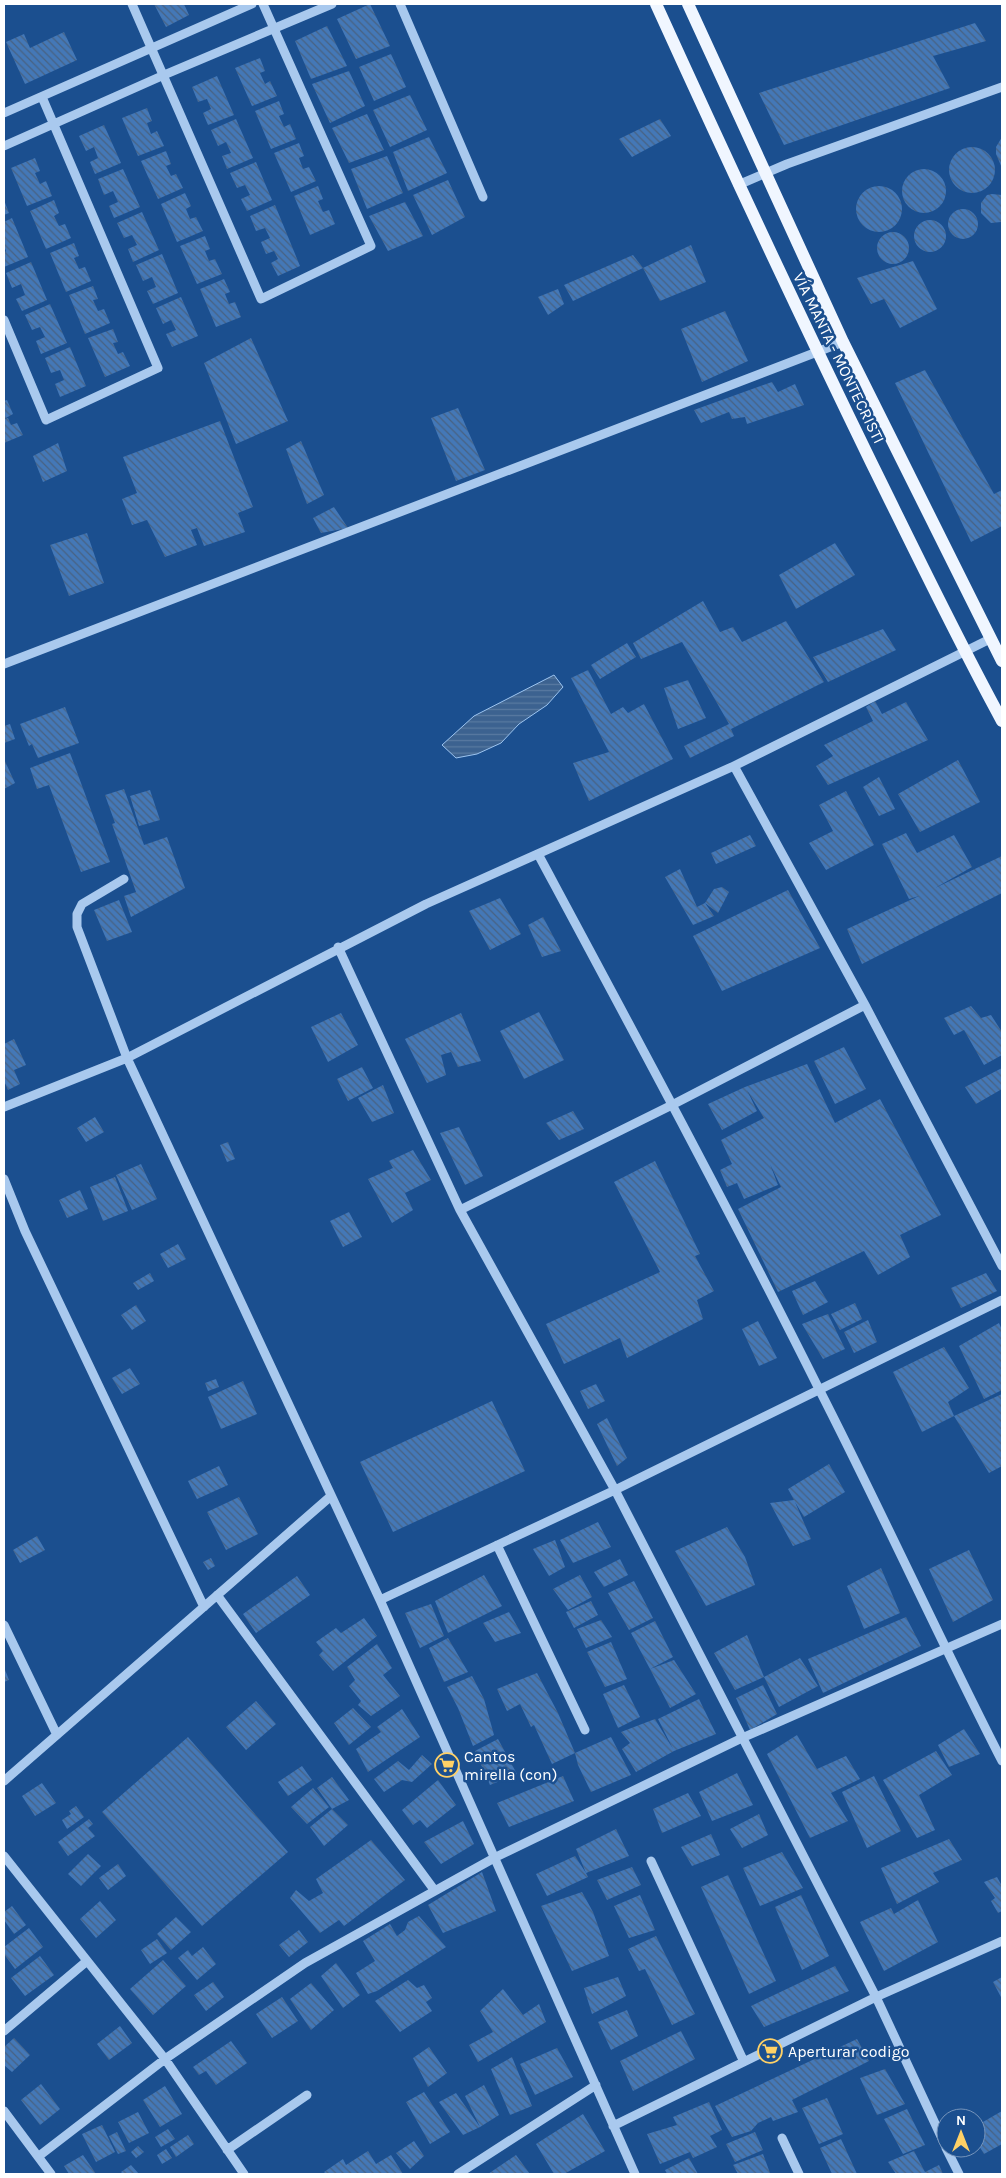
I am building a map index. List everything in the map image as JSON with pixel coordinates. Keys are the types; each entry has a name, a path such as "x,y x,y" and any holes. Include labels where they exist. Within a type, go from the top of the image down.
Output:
{"main road":[{"name":"VÍA MANTA - MONTECRISTI","path":"656,4 738,185 817,351 964,651 1002,722"},
{"name":"VÍA MANTA - MONTECRISTI","path":"688,4 843,342 1002,661"}],"street":[{"path":"132,4 261,299 370,246 263,4"},
{"path":"4,113 252,4"},
{"path":"4,146 164,75 332,4"},
{"path":"400,4 483,197"},
{"path":"738,185 765,173 1002,87"},
{"path":"4,320 46,420 158,368 42,97"},
{"path":"4,664 843,342"},
{"path":"4,1108 127,1058 338,947 426,904 734,766 990,639"},
{"path":"734,766 865,1005 1002,1266"},
{"path":"538,854 672,1105 820,1389 946,1650 1002,1761"},
{"path":"124,879 82,904 77,914 77,927 127,1058 380,1600 496,1857 635,2174"},
{"path":"338,947 460,1210 615,1490 876,1997 936,2126"},
{"path":"460,1210 672,1105 865,1005"},
{"path":"4,1179 25,1231 204,1607"},
{"path":"380,1600 615,1490 1002,1300"},
{"path":"4,1781 331,1496"},
{"path":"497,1545 585,1730"},
{"path":"218,1595 435,1891"},
{"path":"39,2156 165,2059 305,1963 496,1857 742,1738 1002,1624"},
{"path":"4,1625 57,1735"},
{"path":"4,1856 165,2059 244,2174"},
{"path":"651,1860 744,2062"},
{"path":"613,2126 876,1997 1002,1941"},
{"path":"4,2031 87,1961"},
{"path":"458,2174 596,2085"},
{"path":"227,2150 308,2095"},
{"path":"4,2111 51,2174"},
{"path":"782,2138 798,2174"},
{"path":"951,2158 959,2174"}],"water":[{"path":"554,675 563,687 547,705 519,724 501,743 477,754 456,758 442,745 474,716"}],"building":[{"path":"154,4 184,4 189,15 166,27"},
{"path":"370,4 390,46 356,59 337,19"},
{"path":"975,23 986,41 933,56 950,88 784,145 759,93"},
{"path":"327,26 347,66 311,79 295,41"},
{"path":"64,32 77,60 25,84 6,42 24,34 30,48"},
{"path":"391,54 406,87 374,101 359,67"},
{"path":"260,58 265,71 260,73 265,84 270,81 277,96 252,106 235,68"},
{"path":"349,71 365,106 330,123 312,84"},
{"path":"217,76 234,115 208,125 203,113 211,109 207,99 198,102 192,87"},
{"path":"410,95 427,130 390,147 373,110"},
{"path":"279,101 284,114 279,116 284,127 290,124 296,139 271,149 255,111"},
{"path":"147,108 152,121 147,123 151,134 157,131 164,146 138,156 122,118"},
{"path":"367,114 384,150 349,163 332,128"},
{"path":"236,119 253,158 227,169 222,156 231,153 226,142 218,146 211,130"},
{"path":"660,119 671,136 632,157 619,139"},
{"path":"104,125 121,163 95,174 90,162 98,158 94,147 86,151 79,136"},
{"path":"429,137 447,173 408,191 393,152"},
{"path":"1002,137 1002,168 996,154 996,147"},
{"path":"299,143 304,156 299,158 303,169 309,167 316,181 291,192 274,153"},
{"path":"967,147 977,147 991,157 995,170 991,183 985,189 977,193 967,193 953,183 949,175 949,165 959,151"},
{"path":"166,151 171,164 166,166 171,176 176,174 183,188 158,199 141,161"},
{"path":"387,156 403,193 367,209 351,169"},
{"path":"35,158 40,171 35,173 40,184 46,181 52,196 27,206 11,168"},
{"path":"256,162 272,200 247,211 241,199 250,195 245,185 237,188 230,173"},
{"path":"123,169 140,207 114,218 109,206 118,202 113,191 104,195 98,179"},
{"path":"920,169 928,169 940,175 946,191 940,207 928,213 920,213 908,207 902,195 902,187 908,175"},
{"path":"448,180 465,217 432,235 413,195"},
{"path":"318,186 323,199 318,201 323,212 329,210 335,224 310,235 294,196"},
{"path":"874,186 884,186 896,192 901,200 901,218 896,226 888,231 874,232 866,229 859,222 856,214 856,204 859,196 866,189"},
{"path":"185,193 191,206 186,209 190,219 196,217 203,231 177,242 161,204"},
{"path":"987,195 1002,195 1001,222 991,223 981,213 981,203"},
{"path":"4,200 9,213 4,215"},
{"path":"54,200 59,213 54,216 59,226 65,224 71,238 46,249 30,211"},
{"path":"405,202 423,236 388,251 369,216"},
{"path":"275,205 300,266 278,276 271,263 278,259 274,251 266,254 261,242 270,238 265,228 256,231 250,216"},
{"path":"963,209 974,213 978,224 974,235 963,239 952,235 948,224 952,213"},
{"path":"142,212 159,250 133,262 128,249 137,245 132,235 124,238 117,223"},
{"path":"12,218 28,257 4,267 4,253 6,251 4,246 4,222"},
{"path":"930,220 936,221 941,225 945,230 945,242 941,247 936,251 930,252 924,251 919,247 915,242 914,236 915,230 919,225 924,221"},
{"path":"893,232 899,233 904,237 908,242 908,254 904,259 899,263 893,264 887,263 882,259 878,254 877,248 878,242 882,237 887,233"},
{"path":"205,236 210,249 205,251 209,261 215,259 222,274 197,284 180,246"},
{"path":"74,243 79,256 74,258 79,269 85,267 91,281 66,292 50,253"},
{"path":"691,245 706,282 660,301 643,268"},
{"path":"162,254 178,293 153,304 147,291 156,287 152,277 143,281 136,265"},
{"path":"633,255 643,268 573,301 564,285"},
{"path":"913,261 937,309 900,328 884,299 871,304 857,278"},
{"path":"31,262 47,300 22,311 16,299 25,295 21,284 12,288 6,273"},
{"path":"224,279 230,292 225,294 229,304 235,302 241,317 216,327 200,289"},
{"path":"93,286 98,299 93,300 98,311 104,309 110,323 85,334 69,295"},
{"path":"558,289 564,304 548,315 538,297"},
{"path":"181,297 198,336 172,347 166,334 176,330 171,320 163,324 156,308"},
{"path":"50,304 67,343 41,354 36,341 45,337 40,327 32,330 25,315"},
{"path":"725,311 748,361 702,382 681,329"},
{"path":"113,329 118,342 113,343 118,354 123,352 130,366 105,377 88,338"},
{"path":"251,338 288,421 236,444 204,363"},
{"path":"70,347 86,386 60,397 55,384 64,380 60,370 51,373 45,358"},
{"path":"925,370 994,494 1002,490 1002,526 971,542 895,383"},
{"path":"772,382 778,392 795,384 804,405 747,424 745,417 732,419 729,412 701,423 694,410"},
{"path":"7,400 13,414 4,419 4,401"},
{"path":"458,408 485,470 456,481 431,418"},
{"path":"8,418 11,425 17,423 23,435 4,443 4,419"},
{"path":"220,421 253,507 238,513 245,532 204,546 197,528 191,530 197,545 165,557 147,520 132,525 122,499 137,493 123,457"},
{"path":"301,441 324,495 307,504 286,449"},
{"path":"58,443 67,471 43,482 33,456"},
{"path":"334,507 348,528 321,533 313,518"},
{"path":"87,533 104,583 69,596 50,545"},
{"path":"835,543 855,575 796,609 779,575"},
{"path":"703,601 720,632 733,627 742,642 786,621 824,682 731,729 734,736 690,758 684,746 729,724 682,642 641,659 633,643"},
{"path":"883,629 896,650 828,682 813,657"},
{"path":"627,643 636,657 600,679 591,665"},
{"path":"588,670 611,714 623,707 628,713 644,704 673,759 589,801 573,763 609,752 571,678"},
{"path":"688,680 706,718 678,729 664,688"},
{"path":"875,701 882,714 906,702 928,740 828,785 816,766 833,756 824,745 873,721 866,707"},
{"path":"65,707 79,743 38,758 32,744 29,746 20,724"},
{"path":"10,724 15,739 4,743 4,726"},
{"path":"70,753 110,862 81,872 49,785 37,789 30,768"},
{"path":"4,759 15,783 4,789"},
{"path":"958,760 980,802 920,832 898,794"},
{"path":"879,777 895,809 879,816 863,787"},
{"path":"124,789 144,845 167,837 185,888 131,917 124,896 136,892 112,824 115,823 105,795"},
{"path":"150,790 160,820 139,826 130,796"},
{"path":"846,791 874,845 826,870 809,843 833,831 819,805"},
{"path":"906,833 917,853 954,835 972,867 935,888 1002,856 1002,893 862,964 847,929 919,896 909,899 882,844"},
{"path":"750,835 756,846 716,864 711,853"},
{"path":"680,869 697,907 705,903 714,916 693,925 665,877"},
{"path":"722,887 729,892 718,913 705,903 714,889"},
{"path":"788,890 820,948 722,991 693,936"},
{"path":"500,898 521,934 490,950 469,911"},
{"path":"119,900 132,932 107,941 94,910"},
{"path":"543,917 561,951 542,957 528,925"},
{"path":"971,1006 981,1018 991,1015 1002,1032 1002,1055 984,1065 964,1030 954,1035 944,1018"},
{"path":"539,1012 564,1060 524,1079 500,1031"},
{"path":"341,1013 358,1045 328,1062 311,1027"},
{"path":"461,1013 481,1061 458,1067 451,1052 441,1055 446,1075 427,1083 405,1039"},
{"path":"14,1039 26,1065 14,1070 20,1084 8,1090 4,1081 4,1044"},
{"path":"844,1047 866,1089 835,1104 814,1061"},
{"path":"807,1064 835,1123 880,1099 941,1215 900,1235 910,1257 878,1275 864,1251 778,1292 738,1209 781,1187 770,1164 778,1185 744,1199 737,1183 727,1187 720,1170 732,1164 721,1140 764,1118 747,1090 757,1111 722,1130 708,1104 745,1087"},
{"path":"362,1067 373,1088 348,1101 337,1079"},
{"path":"1002,1068 1002,1089 976,1104 965,1087"},
{"path":"383,1085 394,1113 372,1122 358,1098"},
{"path":"573,1111 584,1129 559,1140 546,1123"},
{"path":"95,1117 104,1132 86,1142 77,1128"},
{"path":"459,1127 483,1176 465,1185 440,1133"},
{"path":"228,1142 235,1159 227,1162 220,1145"},
{"path":"413,1150 431,1180 405,1193 413,1210 392,1223 368,1179 393,1168 389,1161"},
{"path":"655,1161 700,1254 695,1256 714,1291 697,1300 703,1319 627,1358 620,1338 564,1364 546,1324 660,1272 614,1182"},
{"path":"141,1164 157,1199 132,1210 116,1175"},
{"path":"115,1177 128,1211 103,1221 90,1187"},
{"path":"80,1190 88,1209 67,1218 59,1200"},
{"path":"349,1212 362,1237 343,1247 330,1221"},
{"path":"178,1244 186,1259 168,1268 160,1254"},
{"path":"150,1273 154,1281 138,1290 133,1283"},
{"path":"986,1273 997,1291 961,1308 951,1288"},
{"path":"815,1281 828,1302 803,1315 792,1291"},
{"path":"855,1303 862,1319 840,1330 831,1314"},
{"path":"136,1305 146,1321 132,1330 121,1315"},
{"path":"828,1314 845,1349 823,1359 802,1324"},
{"path":"868,1320 877,1342 854,1353 844,1332"},
{"path":"758,1321 777,1358 759,1366 742,1329"},
{"path":"999,1323 1002,1330 1002,1390 984,1399 959,1346"},
{"path":"944,1347 969,1388 948,1402 954,1416 922,1432 893,1372"},
{"path":"130,1368 140,1384 122,1394 112,1378"},
{"path":"216,1379 219,1387 208,1391 205,1383"},
{"path":"243,1381 257,1414 221,1429 208,1397"},
{"path":"596,1384 605,1401 588,1409 580,1391"},
{"path":"1002,1394 1002,1466 989,1473 954,1416"},
{"path":"492,1401 525,1471 393,1532 360,1462"},
{"path":"607,1418 627,1458 617,1466 597,1424"},
{"path":"829,1464 845,1492 804,1517 795,1502 811,1539 793,1546 770,1503 794,1500 788,1489"},
{"path":"219,1466 228,1485 197,1499 188,1481"},
{"path":"239,1497 258,1534 226,1550 207,1512"},
{"path":"598,1522 611,1547 573,1563 560,1540"},
{"path":"727,1527 745,1557 755,1585 706,1606 675,1551"},
{"path":"37,1536 45,1550 20,1563 13,1550"},
{"path":"555,1540 565,1567 549,1576 533,1549"},
{"path":"969,1550 993,1600 953,1622 929,1569"},
{"path":"211,1558 215,1566 208,1570 203,1562"},
{"path":"620,1559 628,1575 604,1587 594,1572"},
{"path":"881,1568 900,1613 864,1629 847,1586"},
{"path":"484,1575 502,1606 448,1633 435,1601"},
{"path":"580,1575 592,1597 568,1610 553,1589"},
{"path":"297,1576 310,1595 256,1633 243,1614"},
{"path":"634,1581 653,1618 629,1630 608,1593"},
{"path":"591,1601 598,1615 574,1628 566,1612"},
{"path":"431,1604 444,1636 420,1648 405,1613"},
{"path":"509,1612 521,1633 495,1642 483,1623"},
{"path":"906,1617 921,1646 823,1693 808,1659"},
{"path":"364,1618 377,1636 333,1671 319,1655 323,1651 316,1642 336,1628 341,1633"},
{"path":"601,1620 612,1637 586,1648 577,1629"},
{"path":"655,1621 673,1657 650,1669 631,1633"},
{"path":"747,1635 764,1677 735,1690 714,1653"},
{"path":"448,1638 468,1672 444,1682 429,1648"},
{"path":"611,1642 627,1679 605,1687 587,1652"},
{"path":"377,1644 392,1668 383,1675 400,1696 371,1716 358,1705 361,1701 349,1686 355,1680 347,1667"},
{"path":"800,1658 818,1686 779,1707 764,1677"},
{"path":"674,1660 696,1694 670,1708 650,1669"},
{"path":"4,1667 9,1680 4,1682"},
{"path":"537,1673 558,1713 575,1753 552,1764 534,1725 531,1727 520,1704 507,1711 497,1689"},
{"path":"472,1676 484,1699 494,1735 473,1746 458,1708 447,1687"},
{"path":"624,1685 640,1717 618,1728 603,1694"},
{"path":"763,1685 777,1714 750,1730 736,1698"},
{"path":"699,1699 716,1734 674,1751 636,1772 622,1749 630,1743 621,1732 655,1719 673,1749 658,1719"},
{"path":"256,1701 276,1724 246,1750 226,1727"},
{"path":"353,1708 371,1727 349,1745 334,1723"},
{"path":"402,1709 420,1737 368,1772 356,1749 381,1732 377,1727"},
{"path":"964,1729 980,1754 949,1767 938,1745"},
{"path":"797,1735 817,1769 846,1756 860,1779 831,1793 848,1821 810,1838 767,1754"},
{"path":"188,1737 288,1852 202,1926 102,1812"},
{"path":"611,1737 631,1775 591,1792 578,1765 575,1753"},
{"path":"498,1739 517,1774 490,1785 475,1751"},
{"path":"936,1751 952,1775 919,1795 935,1830 917,1838 883,1780"},
{"path":"422,1755 432,1764 412,1782 402,1780 384,1792 374,1779 398,1761 409,1770"},
{"path":"302,1766 312,1780 288,1796 278,1782"},
{"path":"737,1773 753,1805 712,1821 699,1792"},
{"path":"563,1776 574,1801 509,1827 497,1803"},
{"path":"874,1776 901,1831 867,1848 842,1792"},
{"path":"332,1777 349,1800 332,1809 317,1788"},
{"path":"438,1780 456,1805 427,1828 420,1820 413,1825 402,1810"},
{"path":"42,1783 56,1803 35,1816 22,1796"},
{"path":"313,1788 329,1807 307,1824 291,1807"},
{"path":"688,1793 701,1816 662,1833 653,1809"},
{"path":"76,1806 84,1817 67,1829 62,1820 71,1814 69,1811"},
{"path":"332,1809 348,1825 324,1846 310,1827"},
{"path":"759,1814 768,1835 742,1848 730,1829"},
{"path":"89,1819 93,1824 88,1828 95,1836 68,1856 58,1842"},
{"path":"463,1821 474,1844 441,1864 424,1842"},
{"path":"616,1829 629,1856 586,1873 576,1849"},
{"path":"711,1834 720,1855 692,1866 681,1847"},
{"path":"949,1839 962,1860 933,1873 939,1882 897,1904 881,1868"},
{"path":"371,1840 405,1880 344,1926 339,1920 320,1933 290,1898 296,1890 309,1901 323,1893 316,1879"},
{"path":"782,1852 803,1888 760,1906 743,1868"},
{"path":"88,1854 101,1866 81,1886 68,1874"},
{"path":"575,1856 588,1877 547,1896 536,1874"},
{"path":"118,1864 126,1876 108,1890 99,1878"},
{"path":"632,1867 641,1885 607,1900 597,1880"},
{"path":"482,1872 496,1911 443,1933 428,1905"},
{"path":"728,1875 776,1981 749,1994 701,1887"},
{"path":"997,1877 1002,1886 1002,1911 998,1913 991,1901 995,1898 984,1882"},
{"path":"582,1892 593,1912 609,1956 572,1971 541,1906"},
{"path":"640,1895 655,1930 629,1938 614,1906"},
{"path":"801,1895 829,1956 802,1970 775,1907"},
{"path":"918,1900 938,1942 884,1971 860,1922 891,1908 894,1914"},
{"path":"100,1901 116,1920 96,1938 80,1919"},
{"path":"12,1906 26,1925 14,1934 4,1920 4,1912"},
{"path":"419,1916 446,1947 377,1991 368,1994 356,1973 375,1961 363,1941 390,1924 397,1936 405,1930 408,1922"},
{"path":"176,1917 191,1932 171,1950 157,1934"},
{"path":"29,1928 43,1947 15,1969 4,1954 4,1947"},
{"path":"299,1930 308,1942 289,1957 279,1945"},
{"path":"656,1936 695,2014 672,2025 645,1969 639,1971 628,1949"},
{"path":"157,1939 167,1953 150,1964 141,1950"},
{"path":"203,1947 216,1964 197,1980 178,1958 188,1950 192,1956"},
{"path":"40,1956 54,1975 25,1996 11,1978"},
{"path":"163,1960 186,1986 153,2015 130,1989"},
{"path":"336,1963 360,1995 343,2008 321,1976"},
{"path":"835,1966 849,1991 764,2027 751,2006"},
{"path":"618,1977 626,1996 592,2014 584,1988"},
{"path":"1002,1977 1002,1999 993,1982"},
{"path":"408,1980 417,1988 424,1985 432,1998 426,2002 432,2011 400,2032 375,2001"},
{"path":"213,1982 224,1997 206,2011 194,1995"},
{"path":"311,1983 334,2010 311,2030 290,1999"},
{"path":"503,1989 523,2015 539,2004 546,2022 478,2062 469,2045 493,2032 480,2011"},
{"path":"282,1997 298,2021 272,2038 256,2014"},
{"path":"627,2010 638,2036 611,2050 598,2022"},
{"path":"120,2026 132,2043 109,2060 97,2044"},
{"path":"681,2031 695,2059 633,2091 620,2061"},
{"path":"14,2038 30,2055 12,2072 4,2065 4,2047"},
{"path":"857,2039 869,2061 792,2100 798,2112 773,2121 771,2117 758,2123 751,2131 732,2137 715,2106"},
{"path":"231,2041 247,2063 216,2085 206,2071 199,2075 193,2067"},
{"path":"429,2047 447,2073 428,2087 413,2058"},
{"path":"557,2048 573,2077 535,2095 520,2064"},
{"path":"512,2057 532,2106 510,2115 491,2069"},
{"path":"885,2069 905,2104 877,2115 860,2078"},
{"path":"41,2084 60,2109 40,2125 21,2100"},
{"path":"484,2085 499,2115 480,2127 465,2096"},
{"path":"165,2086 182,2114 160,2127 143,2100"},
{"path":"424,2092 450,2132 430,2144 406,2102"},
{"path":"456,2093 480,2127 463,2135 439,2102"},
{"path":"827,2098 843,2134 819,2144 802,2108"},
{"path":"709,2102 722,2130 710,2136 717,2147 693,2158 690,2152 660,2164 647,2134 677,2125 673,2117"},
{"path":"907,2109 925,2145 903,2154 884,2119"},
{"path":"1002,2111 1002,2144 986,2153 986,2120"},
{"path":"138,2112 149,2133 129,2143 118,2122"},
{"path":"583,2114 605,2151 564,2174 554,2174 536,2144"},
{"path":"102,2125 115,2152 96,2162 82,2134"},
{"path":"168,2129 175,2139 161,2147 155,2137"},
{"path":"117,2132 126,2151 118,2154 109,2136"},
{"path":"755,2132 763,2150 735,2162 726,2144"},
{"path":"188,2135 194,2144 176,2157 170,2147"},
{"path":"841,2139 857,2174 832,2174 820,2148"},
{"path":"414,2141 424,2156 410,2169 396,2153"},
{"path":"138,2146 144,2152 136,2158 131,2152"},
{"path":"166,2149 172,2158 162,2164 157,2155"},
{"path":"368,2151 376,2164 391,2155 403,2174 326,2174 324,2172 343,2159 346,2165"},
{"path":"914,2151 925,2172 939,2165 943,2174 896,2174 888,2162"},
{"path":"763,2154 770,2173 738,2174 733,2165"},
{"path":"83,2155 96,2174 69,2174 64,2166"},
{"path":"516,2155 530,2174 488,2174"},
{"path":"689,2158 698,2174 667,2174 665,2170"},
{"path":"131,2165 139,2174 123,2174 121,2172"}],"place":[{"name":"Cantos mirella (con)","path":"447,1765"},
{"name":"Aperturar codigo","path":"770,2051"}]}
